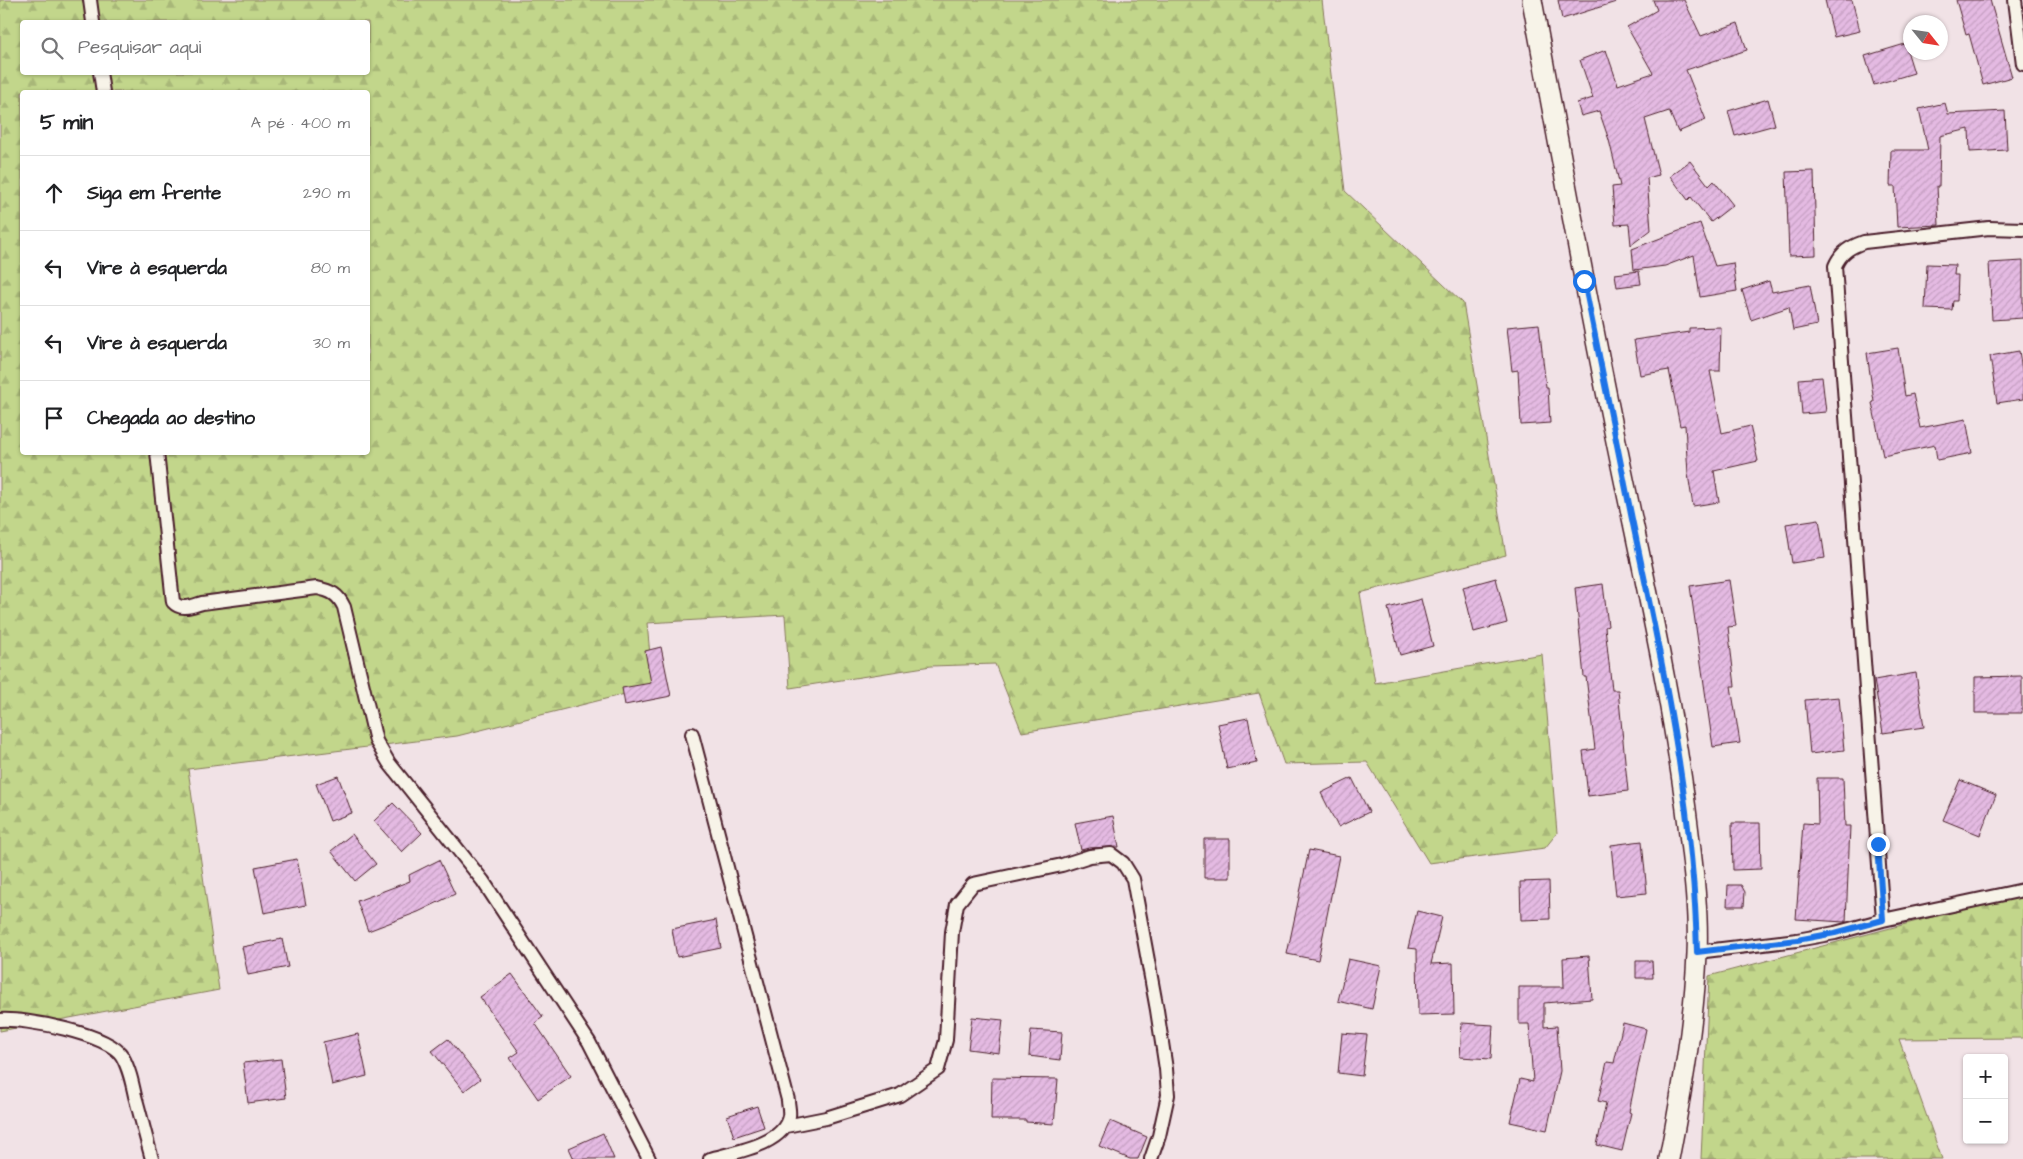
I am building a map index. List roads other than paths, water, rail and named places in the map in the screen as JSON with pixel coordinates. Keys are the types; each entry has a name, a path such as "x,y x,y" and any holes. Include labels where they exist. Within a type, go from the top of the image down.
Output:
{"main road":[{"path":"1532,0 1584,281 1664,673 1685,799 1695,892 1697,952 1691,1024 1682,1091 1669,1159"}],"street":[{"path":"90,0 93,20"},
{"path":"2015,0 2023,64"},
{"path":"100,75 103,90"},
{"path":"1883,920 1835,266 1839,256 1850,248 1864,242 1989,228 2023,229"},
{"path":"157,455 173,602 177,606 186,608 202,602 317,588 332,591 340,599 344,607 376,741 389,763 482,881 589,1042 649,1159"},
{"path":"692,734 788,1100 789,1115 786,1126 777,1136 765,1142 710,1159"},
{"path":"786,1126 826,1118 900,1095 938,1069 946,1040 952,932 957,904 973,884 1062,865 1090,856 1111,854 1123,863 1133,879 1158,1010 1166,1068 1168,1095 1159,1136 1151,1159"},
{"path":"1697,952 1797,940 1835,933 1883,920 2023,890"},
{"path":"0,1020 53,1025 112,1046 121,1054 128,1070 152,1159"}]}
